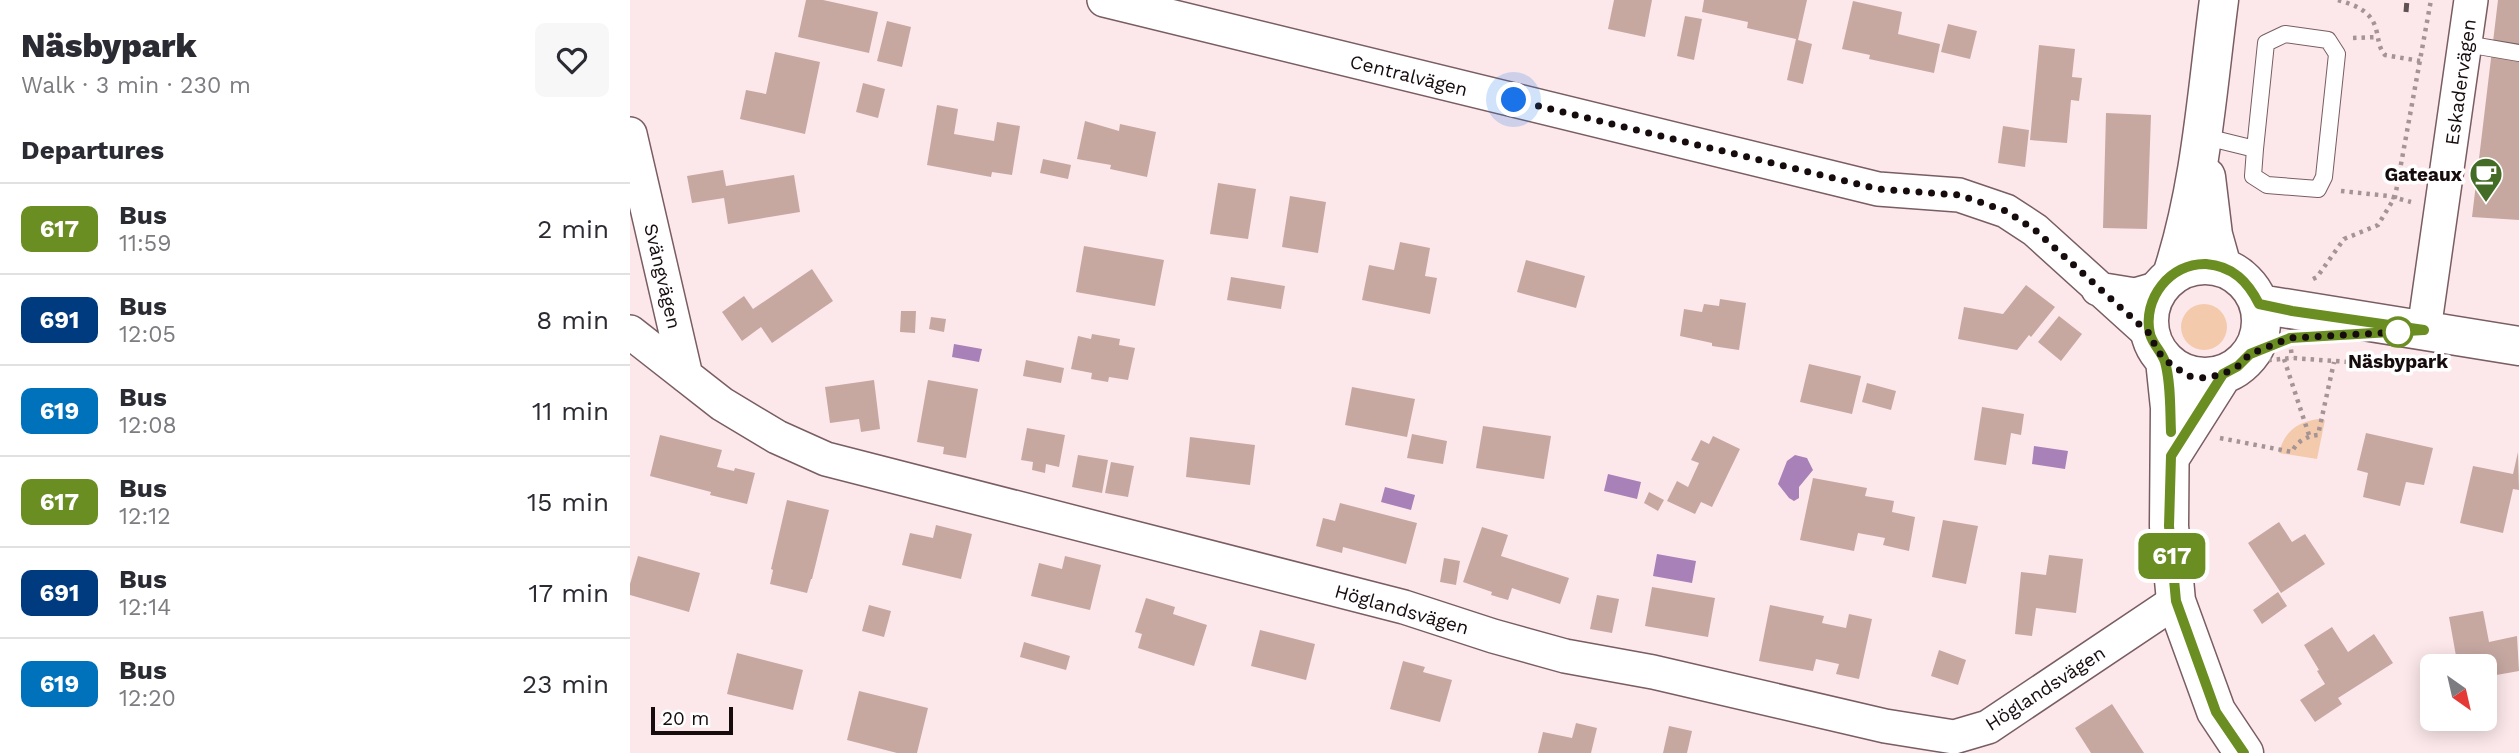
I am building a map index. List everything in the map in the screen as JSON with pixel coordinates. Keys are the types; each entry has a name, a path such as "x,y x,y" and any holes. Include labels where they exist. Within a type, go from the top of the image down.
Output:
{"street":[{"name":"Centralvägen","path":"1104,0 1878,189 1959,195 2006,211 2035,230 2158,347"},
{"path":"2219,0 2202,138 2182,244 2165,282 2150,306 2149,321 2158,347 2170,408 2169,526 2176,601 2216,712 2244,753"},
{"name":"Eskadervägen","path":"2424,330 2478,46 2471,0"},
{"name":"Svängvägen","path":"630,134 686,376"},
{"path":"2202,138 2213,235 2221,267"},
{"path":"2098,289 2135,295 2165,282 2188,267 2204,264 2238,274 2251,288 2259,304 2261,322 2251,365"},
{"path":"2259,304 2519,346"},
{"path":"2171,456 2251,365 2290,338 2424,330"},
{"name":"Höglandsvägen","path":"630,332 745,419 826,459 1404,607 1564,656 1653,671 1890,739 1954,737 1988,727 2176,601"},
{"path":"2158,347 2188,376 2204,378 2251,365"}],"lane":[{"path":"2285,34 2328,40 2337,54 2324,177 2318,189 2267,185 2253,176 2255,149 2266,43 2285,34"},
{"path":"2478,46 2519,53"},
{"path":"2202,138 2255,149"}],"path":[{"path":"2338,0 2354,4 2365,11 2376,27 2380,49 2385,55 2420,61"},
{"path":"2309,282 2317,277 2344,239 2378,225 2395,197 2431,0"},
{"path":"2318,189 2395,197"},
{"path":"2251,365 2334,362 2442,369"},
{"path":"2217,437 2292,452 2294,446 2309,435 2318,435 2334,362"},
{"path":"2251,365 2309,435"}],"shaded area":[{"path":"2204,304 2220,311 2227,327 2220,343 2204,350 2188,343 2181,327 2188,311"},
{"path":"954,344 982,349 979,362 952,357"},
{"path":"2318,419 2325,420 2317,459 2279,453 2284,439 2292,429"},
{"path":"2034,446 2068,451 2065,469 2032,464"},
{"path":"1795,455 1807,458 1813,470 1799,487 1799,498 1794,501 1778,484 1787,461"},
{"path":"1608,474 1641,482 1637,499 1604,491"},
{"path":"1385,487 1415,495 1411,510 1381,502"},
{"path":"1657,554 1696,561 1692,583 1653,576"}],"building":[{"path":"806,0 823,0 878,12 869,53 798,37"},
{"path":"1614,0 1652,0 1645,37 1608,29"},
{"path":"1704,0 1807,0 1798,40 1812,44 1803,84 1787,80 1796,39 1747,28 1748,22 1702,12"},
{"path":"2498,0 2519,0 2519,220 2472,217"},
{"path":"1853,1 1902,12 1898,34 1940,44 1934,73 1869,59 1870,55 1842,49"},
{"path":"1685,16 1702,19 1694,60 1677,56"},
{"path":"887,21 911,27 902,67 877,61"},
{"path":"1948,24 1977,31 1970,59 1941,52"},
{"path":"2039,45 2075,49 2072,77 2082,78 2079,101 2071,100 2067,143 2030,140"},
{"path":"775,52 820,62 805,134 740,119 746,90 766,94"},
{"path":"863,83 885,89 878,118 856,112"},
{"path":"937,105 958,109 954,134 994,141 997,122 1020,126 1012,175 992,172 991,177 927,165"},
{"path":"2106,113 2151,115 2147,229 2103,228"},
{"path":"1085,121 1119,131 1120,124 1156,132 1147,177 1110,169 1111,165 1077,159"},
{"path":"2003,126 2029,130 2025,167 1998,163"},
{"path":"1043,159 1071,165 1068,179 1040,173"},
{"path":"723,170 726,186 794,175 800,212 728,224 724,198 692,203 687,176"},
{"path":"1218,183 1256,189 1248,239 1210,234"},
{"path":"1290,196 1326,202 1318,253 1282,247"},
{"path":"1400,242 1430,248 1425,276 1437,278 1430,314 1362,300 1369,265 1394,270"},
{"path":"1084,246 1164,260 1155,306 1076,292"},
{"path":"1526,260 1585,276 1576,308 1517,292"},
{"path":"812,269 833,301 772,343 761,327 742,341 722,312 744,296 753,309"},
{"path":"1231,277 1285,286 1281,309 1227,300"},
{"path":"2026,285 2055,307 2017,350 1958,339 1964,307 2003,314"},
{"path":"1720,299 1746,303 1739,350 1712,346 1712,343 1680,336 1684,309 1702,312 1704,304 1719,306"},
{"path":"901,311 916,311 915,333 900,332"},
{"path":"2059,316 2082,334 2061,361 2038,342"},
{"path":"931,317 946,319 944,332 929,329"},
{"path":"1092,334 1120,339 1119,345 1135,348 1128,380 1109,377 1108,382 1091,379 1092,373 1071,369 1078,336 1091,339"},
{"path":"1026,360 1064,368 1061,383 1023,376"},
{"path":"1809,364 1861,376 1852,414 1800,402"},
{"path":"874,380 880,429 861,432 859,419 830,423 825,387"},
{"path":"928,380 978,389 966,458 943,454 944,447 917,442"},
{"path":"1867,383 1896,391 1891,410 1862,402"},
{"path":"1352,387 1415,399 1407,437 1345,425"},
{"path":"1982,407 2024,414 2021,435 2011,433 2006,465 1974,460"},
{"path":"1483,426 1551,436 1544,479 1476,468"},
{"path":"1027,428 1065,435 1059,467 1046,464 1045,473 1032,470 1033,462 1021,460"},
{"path":"2366,433 2433,448 2424,485 2406,482 2400,506 2363,497 2368,473 2357,470"},
{"path":"1412,434 1447,441 1443,464 1407,458"},
{"path":"660,435 722,450 717,467 755,473 747,504 650,476"},
{"path":"1713,436 1740,449 1712,507 1701,502 1695,514 1667,501 1677,481 1688,487 1699,463 1691,460 1701,440 1709,444"},
{"path":"1190,437 1255,445 1250,485 1186,477"},
{"path":"2518,452 2519,490 2513,489 2503,533 2460,523 2473,466 2513,474"},
{"path":"1078,455 1108,460 1102,493 1072,487"},
{"path":"1111,462 1134,466 1128,497 1105,493"},
{"path":"1813,478 1867,488 1865,496 1894,501 1892,512 1915,517 1909,551 1883,545 1885,538 1858,533 1854,551 1800,540"},
{"path":"1649,492 1664,500 1658,511 1644,503"},
{"path":"787,500 829,510 807,593 770,584"},
{"path":"1340,503 1417,523 1406,564 1343,547 1342,553 1316,546 1323,518 1335,521"},
{"path":"1943,520 1978,526 1966,584 1932,577"},
{"path":"2279,522 2292,542 2305,534 2325,564 2281,593 2248,543"},
{"path":"936,525 972,534 961,579 902,565 910,533 933,538"},
{"path":"1482,527 1508,535 1501,556 1569,578 1560,604 1512,588 1508,600 1463,582"},
{"path":"2049,555 2083,559 2076,613 2036,608 2032,636 2015,634 2021,572 2046,575"},
{"path":"638,556 700,573 689,612 630,595 630,584"},
{"path":"1065,556 1101,565 1090,610 1031,596 1039,563 1062,569"},
{"path":"1444,558 1460,561 1456,585 1440,582"},
{"path":"1652,587 1715,598 1708,637 1645,626"},
{"path":"2278,592 2287,606 2262,624 2253,610"},
{"path":"1597,595 1619,599 1612,633 1590,629"},
{"path":"1146,598 1175,607 1173,614 1207,625 1194,666 1138,648 1142,634 1135,632"},
{"path":"869,605 891,611 884,637 862,631"},
{"path":"1770,605 1824,616 1822,623 1846,628 1849,614 1872,619 1859,679 1836,674 1839,664 1816,659 1813,671 1759,661"},
{"path":"2483,611 2489,642 2517,636 2519,671 2497,675 2497,654 2456,654 2449,617"},
{"path":"2332,627 2348,652 2374,634 2393,663 2338,698 2342,704 2315,722 2300,700 2325,684 2304,645"},
{"path":"1260,630 1315,644 1306,680 1251,666"},
{"path":"1024,642 1070,656 1066,670 1020,657"},
{"path":"1939,650 1966,660 1958,685 1931,676"},
{"path":"737,653 803,670 793,710 727,694"},
{"path":"1403,661 1425,667 1423,672 1452,680 1440,722 1390,709"},
{"path":"859,691 928,708 917,753 897,753 847,740"},
{"path":"2112,704 2144,753 2091,753 2075,728"},
{"path":"1576,723 1597,728 1591,753 1538,753 1543,732 1572,738"},
{"path":"1669,726 1692,731 1687,753 1663,753"}],"railway":[{"path":"2406,12 2407,0"}],"bus line":[{"name":"617","path":"2171,432 2165,360 2156,349 2151,335 2150,306 2159,288 2172,275 2188,267 2204,264 2238,274 2251,288 2259,304 2424,330 2290,338 2250,354 2238,366 2223,374 2171,456 2169,526 2176,601 2216,712 2244,753"}],"place":[{"name":"Gateaux","path":"2486,204"},
{"name":"Näsbypark","path":"2398,332"}],"route":[{"path":"1514,100 1878,189 1959,195 2006,211 2035,230 2151,335 2156,349 2165,360 2188,376 2204,378 2223,374 2238,366 2250,354 2290,338 2398,332"}]}
